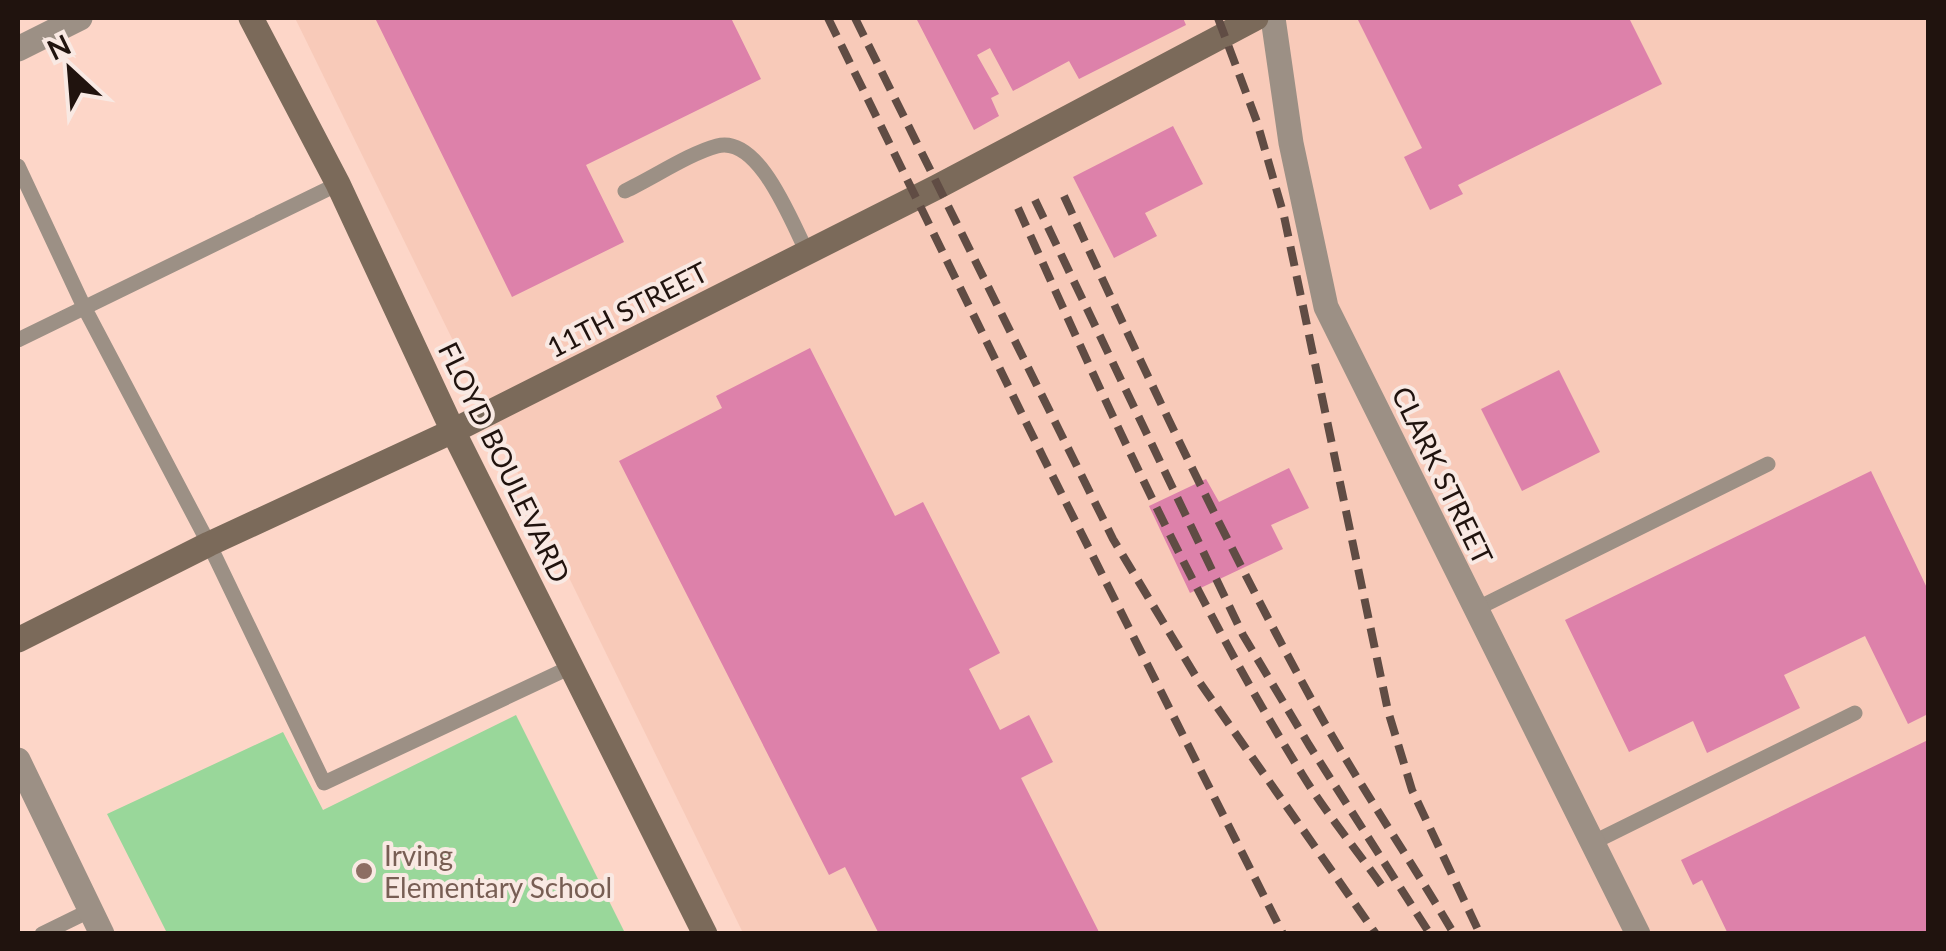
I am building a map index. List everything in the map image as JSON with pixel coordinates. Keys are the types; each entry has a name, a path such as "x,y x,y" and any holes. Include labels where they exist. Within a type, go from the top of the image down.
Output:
{"main road":[{"name":"FLOYD BOULEVARD","path":"251,18 338,184 453,431 705,934"},
{"name":"11TH STREET","path":"18,640 209,544 453,431 1256,18"}],"street":[{"path":"18,49 80,18"},
{"name":"CLARK STREET","path":"1273,18 1291,143 1326,308 1638,934"},
{"path":"18,760 102,934"}],"lane":[{"path":"625,192 717,146 736,145 752,154 762,168 807,252"},
{"path":"18,166 84,308 209,544 324,782 573,666"},
{"path":"18,340 338,184"},
{"path":"1476,609 1768,464"},
{"path":"1592,843 1855,712"},
{"path":"42,934 91,910"}],"shaded area":[{"path":"295,18 1928,18 1928,933 743,933"}],"green space":[{"name":"Irving Elementary School","path":"516,715 625,933 167,933 107,814 283,732 323,810"}],"building":[{"path":"375,18 731,18 761,79 586,165 624,242 512,297"},
{"path":"916,18 1183,18 1186,25 1079,79 1069,61 1013,91 990,48 977,55 999,94 991,98 999,116 974,130"},
{"path":"1357,18 1629,18 1662,84 1458,185 1463,194 1430,210 1404,157 1422,148"},
{"path":"1173,126 1203,184 1145,213 1157,236 1114,258 1073,177"},
{"path":"810,348 895,516 923,502 1000,653 969,669 1000,730 1029,715 1053,762 1021,778 1100,934 879,934 845,867 829,875 619,461 722,408 716,396"},
{"path":"1559,370 1600,452 1522,491 1481,409"},
{"path":"1289,468 1309,508 1271,525 1283,549 1190,593 1149,506 1206,479 1219,502"},
{"path":"1871,471 1928,590 1928,714 1908,724 1865,636 1784,675 1800,708 1707,753 1693,721 1629,752 1565,620"},
{"path":"1928,740 1928,934 1728,934 1702,880 1693,885 1681,860"}],"railway":[{"path":"828,18 1283,934"},
{"path":"855,18 1113,539 1198,680 1376,934"},
{"path":"1218,18 1257,122 1284,216 1388,711 1412,790 1480,934"},
{"path":"1064,196 1251,586 1335,741 1454,934"},
{"path":"1035,200 1243,635 1430,934"},
{"path":"1018,208 1151,496 1223,637 1302,774 1382,886"}],"place":[{"name":"Irving Elementary School","path":"364,871"}]}
